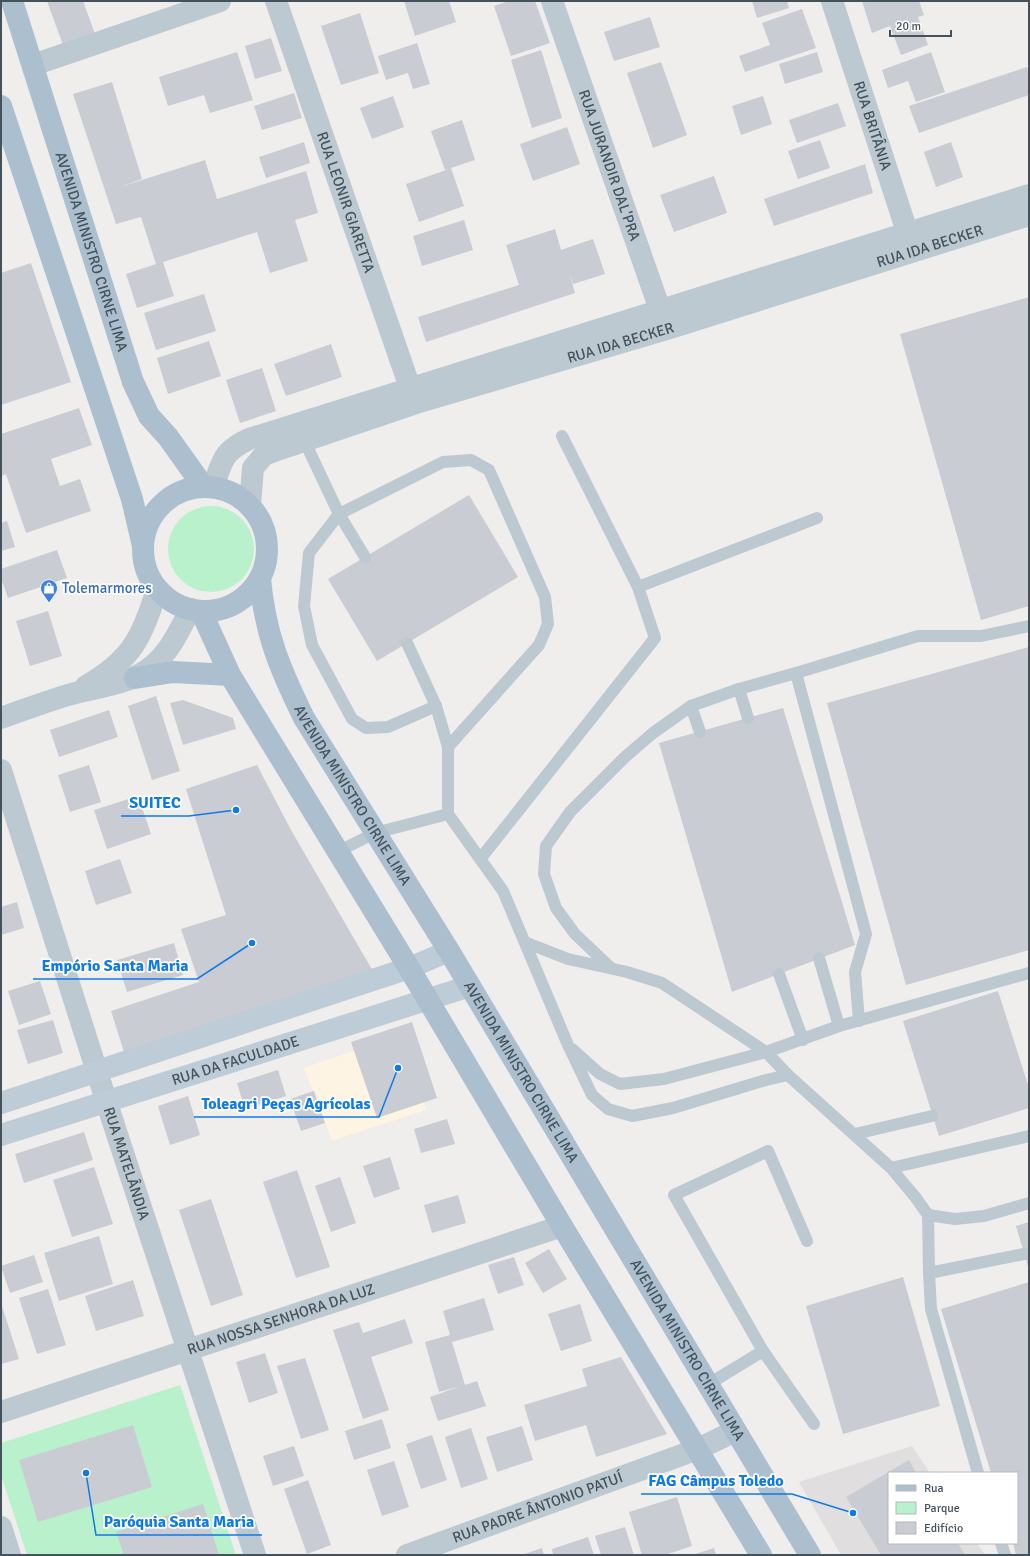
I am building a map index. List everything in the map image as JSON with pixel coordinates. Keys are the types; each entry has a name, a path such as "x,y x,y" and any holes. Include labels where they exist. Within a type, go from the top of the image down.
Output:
{"main road":[{"name":"AVENIDA MINISTRO CIRNE LIMA","path":"12,1 132,382 149,416 208,486"},
{"path":"1,106 132,499 143,546 146,569 157,589 172,602 196,610 219,609 235,603 250,593 260,579 268,554 264,528 250,505 233,493 208,486 180,491 161,504 148,524 143,546"},
{"name":"AVENIDA MINISTRO CIRNE LIMA","path":"260,579 263,610 271,644 287,685 304,718 449,951 734,1431 810,1555"},
{"path":"196,610 230,675 761,1555"},
{"path":"135,678 174,672 230,675"}],"street":[{"path":"33,65 220,1"},
{"name":"RUA LEONIR GIARETTA","path":"276,1 413,396"},
{"name":"RUA JURANDIR DAL'PRA","path":"552,1 664,319"},
{"name":"RUA BRITÂNIA","path":"832,1 911,242"},
{"path":"911,242 1029,195"},
{"name":"RUA IDA BECKER","path":"250,505 253,468 264,455 413,396 911,242 1029,215"},
{"path":"208,486 225,454 235,446 249,439 413,396"},
{"path":"69,695 106,674 134,647 150,613 157,589"},
{"path":"1,718 69,695 102,689 135,678 153,665 168,650 196,610"},
{"name":"RUA MATELÂNDIA","path":"1,770 106,1100 255,1555"},
{"name":"RUA DA FACULDADE","path":"1,1103 408,968 449,951"},
{"name":"RUA DA FACULDADE","path":"1,1135 106,1100 470,986"},
{"name":"RUA NOSSA SENHORA DA LUZ","path":"1,1412 562,1226"},
{"name":"RUA PADRE ÂNTONIO PATUÍ","path":"407,1555 698,1449 734,1431"},
{"path":"1,1527 10,1555"}],"lane":[{"path":"481,858 655,638 638,587 562,436"},
{"path":"304,440 339,514 365,557"},
{"path":"436,706 388,727 366,728 352,719 312,645 304,606 309,553 339,514 443,462 471,460 489,470 545,597 548,624 539,645 448,747"},
{"path":"638,587 817,518"},
{"path":"612,969 575,934 556,908 544,874 546,846 570,812 625,757 653,733 691,706 739,689 918,636 981,636 1029,626"},
{"path":"407,643 436,706 448,747 448,814 481,858 503,891 527,943 568,1045 592,1095 608,1109 632,1116 673,1108 766,1080 788,1076"},
{"path":"796,673 866,934 855,972 859,1021"},
{"path":"739,689 748,718"},
{"path":"691,706 700,732"},
{"path":"337,852 375,833 448,814"},
{"path":"527,943 568,959 662,983 766,1052 788,1076 892,1168 928,1215 931,1309 978,1472"},
{"path":"819,958 839,1026"},
{"path":"568,1045 600,1074 620,1084 664,1079 766,1052 839,1026 1029,973"},
{"path":"779,974 803,1040"},
{"path":"855,1134 932,1116"},
{"path":"892,1168 1029,1136"},
{"path":"807,1241 768,1151 674,1195 763,1351 814,1424"},
{"path":"928,1215 955,1219 984,1216 1029,1203"},
{"path":"929,1274 1024,1254"},
{"path":"707,1385 763,1351"},
{"path":"1001,1544 1005,1555"}],"shaded area":[{"path":"401,1035 426,1110 332,1141 304,1068"},
{"path":"912,1446 929,1472 888,1472 888,1544 978,1544 985,1555 841,1555 799,1482"}],"green space":[{"path":"211,506 227,509 235,513 247,525 251,533 254,549 251,565 247,573 235,585 227,589 211,592 195,589 187,585 175,573 171,565 168,549 171,533 175,525 187,513 195,509"},
{"path":"180,1385 236,1555 27,1555 1,1475 1,1443"}],"building":[{"path":"47,1 83,1 95,34 63,45"},
{"path":"404,1 449,1 456,22 415,36"},
{"path":"509,1 535,1 550,43 511,56 494,6"},
{"path":"752,1 787,1 789,8 757,18"},
{"path":"862,1 919,1 924,15 918,17 928,45 901,55 890,26 872,33"},
{"path":"802,9 816,48 745,72 739,56 770,45 762,23"},
{"path":"360,13 379,73 341,85 321,26"},
{"path":"650,17 660,47 614,61 604,32"},
{"path":"271,38 282,71 255,79 245,46"},
{"path":"417,43 430,84 413,89 408,73 386,80 378,56"},
{"path":"541,50 562,118 532,128 511,60"},
{"path":"237,52 253,100 210,113 204,95 168,106 159,77"},
{"path":"817,52 823,72 785,84 779,64"},
{"path":"931,52 945,92 916,102 908,81 888,88 882,70"},
{"path":"661,62 687,135 653,148 627,73"},
{"path":"1027,67 1029,73 1029,95 919,133 909,106"},
{"path":"112,82 142,179 120,187 205,160 217,199 306,171 318,213 295,220 308,261 270,273 257,232 163,262 174,296 137,308 126,274 156,264 141,217 116,224 73,94"},
{"path":"294,93 302,118 262,130 254,106"},
{"path":"393,96 404,127 372,139 360,108"},
{"path":"763,96 772,124 741,135 732,106"},
{"path":"838,103 846,126 797,143 789,120"},
{"path":"462,120 475,160 451,168 464,206 419,222 406,184 449,169 445,170 431,131"},
{"path":"567,127 580,164 533,181 520,144"},
{"path":"820,140 830,168 798,179 788,151"},
{"path":"304,142 310,163 266,178 259,157"},
{"path":"951,142 963,177 936,187 924,152"},
{"path":"865,164 873,193 774,226 764,199"},
{"path":"714,176 727,213 674,232 660,195"},
{"path":"464,220 473,250 422,266 413,236"},
{"path":"555,229 561,250 593,239 605,274 573,284 569,272 575,293 426,342 418,317 519,285 506,245"},
{"path":"31,263 71,382 1,405 1,273"},
{"path":"204,294 216,331 156,350 144,313"},
{"path":"1029,297 1029,606 981,620 900,334"},
{"path":"209,341 221,376 168,394 157,358"},
{"path":"331,344 342,377 286,396 274,364"},
{"path":"262,368 276,411 240,423 226,380"},
{"path":"79,408 92,445 51,459 60,486 80,479 91,511 26,533 6,474 1,476 1,434"},
{"path":"469,495 518,577 377,661 328,579"},
{"path":"7,521 15,547 1,551 1,523"},
{"path":"57,550 67,578 8,598 1,578 1,569"},
{"path":"48,611 62,656 30,666 16,621"},
{"path":"1029,647 1029,950 906,985 827,703"},
{"path":"156,696 180,771 152,780 128,706"},
{"path":"183,700 233,718 236,729 183,745 170,703"},
{"path":"783,708 855,945 732,992 659,743"},
{"path":"109,710 118,737 59,757 50,730"},
{"path":"89,765 101,802 70,812 58,775"},
{"path":"257,765 291,830 374,973 125,1055 111,1011 199,982 181,929 226,915 186,789"},
{"path":"138,796 151,834 107,849 94,810"},
{"path":"120,859 132,893 96,905 85,871"},
{"path":"17,902 24,928 1,935 1,907"},
{"path":"174,943 183,975 127,992 117,960"},
{"path":"40,981 51,1014 19,1025 8,991"},
{"path":"998,991 1029,1088 1029,1108 939,1136 903,1021"},
{"path":"53,1020 63,1053 28,1064 17,1030"},
{"path":"412,1022 437,1098 377,1118 351,1042"},
{"path":"278,1070 286,1096 245,1109 237,1083"},
{"path":"314,1091 325,1123 301,1131 290,1099"},
{"path":"188,1096 200,1135 170,1145 158,1106"},
{"path":"447,1119 455,1144 421,1153 414,1129"},
{"path":"84,1132 93,1160 24,1183 15,1154"},
{"path":"390,1157 400,1189 374,1198 363,1166"},
{"path":"94,1167 113,1224 72,1237 53,1180"},
{"path":"297,1170 330,1267 296,1278 263,1182"},
{"path":"340,1177 356,1223 331,1232 315,1186"},
{"path":"458,1195 466,1223 432,1233 424,1205"},
{"path":"211,1199 243,1295 211,1306 179,1210"},
{"path":"1029,1222 1029,1270 1016,1226"},
{"path":"99,1236 113,1284 59,1301 44,1253"},
{"path":"549,1249 567,1279 543,1293 525,1263"},
{"path":"34,1255 43,1282 10,1293 1,1266"},
{"path":"514,1257 524,1285 498,1294 488,1265"},
{"path":"903,1277 940,1406 843,1434 806,1306"},
{"path":"133,1280 144,1316 96,1331 85,1296"},
{"path":"1029,1282 1029,1555 1016,1555 1013,1544 1018,1544 1018,1472 991,1472 941,1309"},
{"path":"48,1289 66,1345 37,1354 19,1298"},
{"path":"484,1298 494,1330 452,1342 465,1385 477,1381 486,1406 438,1421 430,1397 458,1387 439,1392 425,1342 450,1335 443,1311"},
{"path":"1,1303 19,1359 1,1364"},
{"path":"580,1304 592,1341 561,1351 548,1314"},
{"path":"405,1319 413,1343 371,1357 389,1410 363,1419 333,1330 359,1322 363,1333"},
{"path":"265,1353 278,1393 249,1403 236,1362"},
{"path":"621,1357 667,1434 596,1457 586,1425 535,1441 524,1405 587,1386 582,1369"},
{"path":"305,1358 329,1430 301,1439 277,1366"},
{"path":"382,1419 391,1448 354,1460 345,1431"},
{"path":"133,1425 152,1487 38,1522 19,1460"},
{"path":"522,1426 533,1460 497,1472 486,1437"},
{"path":"471,1428 488,1479 461,1488 445,1437"},
{"path":"432,1435 447,1480 421,1489 406,1444"},
{"path":"294,1446 304,1476 273,1486 263,1456"},
{"path":"909,1460 915,1472 889,1472"},
{"path":"394,1461 409,1507 382,1516 367,1470"},
{"path":"888,1472 888,1544 959,1544 965,1555 881,1555 846,1497"},
{"path":"308,1480 331,1545 307,1554 284,1489"},
{"path":"677,1497 692,1546 665,1555 642,1555 629,1512"},
{"path":"203,1504 219,1555 124,1555 116,1532"},
{"path":"625,1527 634,1555 601,1555 595,1536"},
{"path":"588,1537 594,1555 553,1555 552,1549"},
{"path":"542,1548 544,1555 522,1555"},
{"path":"714,1548 716,1555 692,1555"}],"place":[{"name":"Tolemarmores","path":"49,603"},
{"name":"SUITEC","path":"236,810"},
{"name":"Empório Santa Maria","path":"252,943"},
{"name":"Toleagri Peças Agrícolas","path":"398,1068"},
{"name":"Paróquia Santa Maria","path":"86,1473"},
{"name":"FAG Câmpus Toledo","path":"853,1513"}]}
